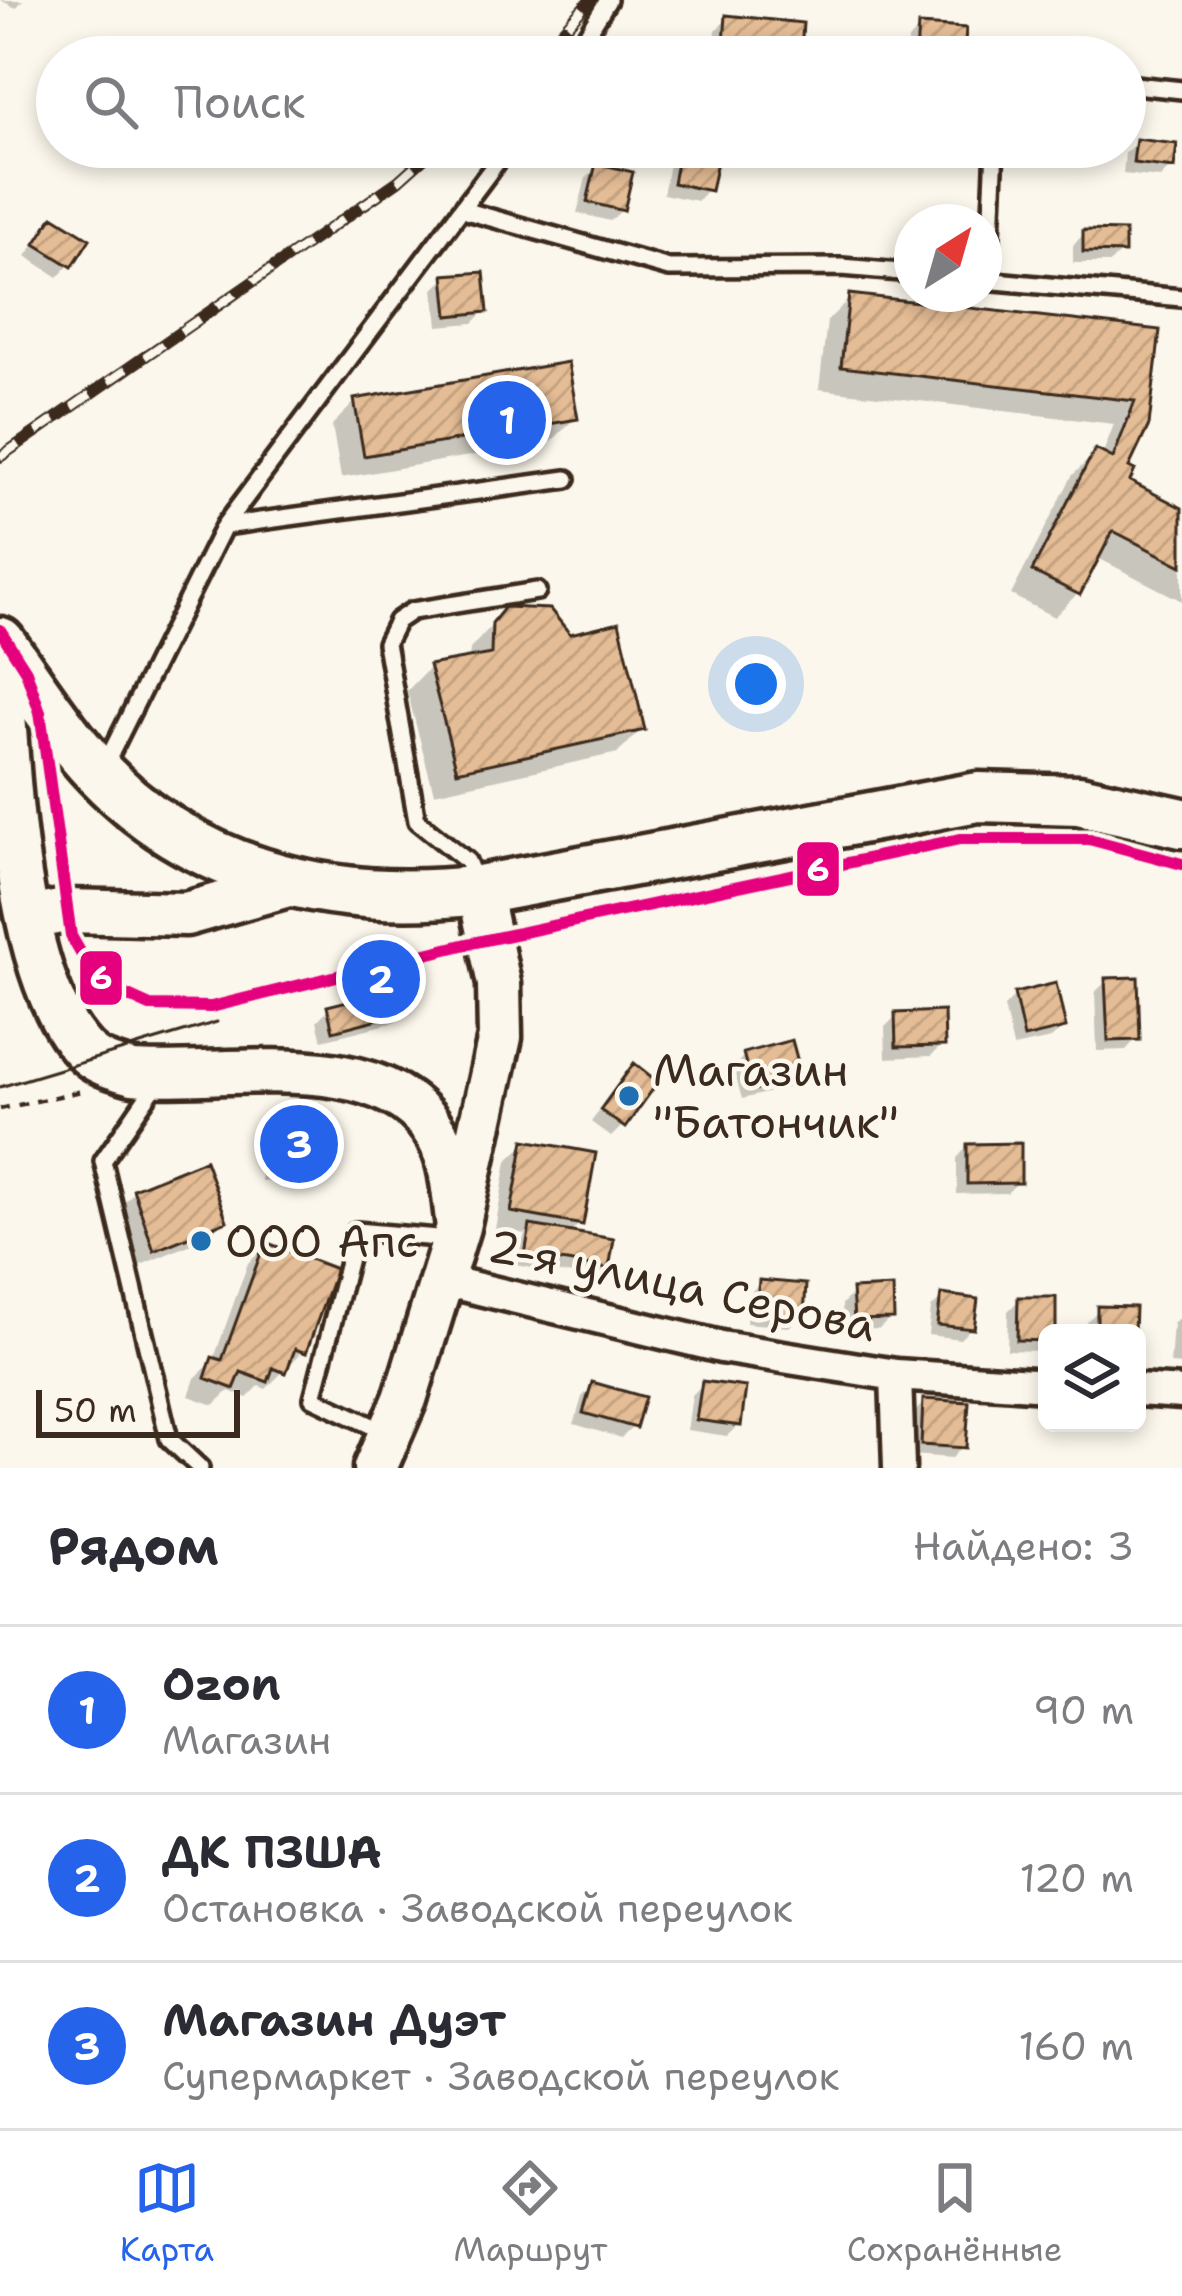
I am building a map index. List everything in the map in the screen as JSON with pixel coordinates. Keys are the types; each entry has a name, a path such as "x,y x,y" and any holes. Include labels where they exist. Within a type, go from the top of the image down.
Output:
{"main road":[{"path":"0,642 100,774 188,843 238,868 372,897 479,890 978,797 1079,800 1182,823"},
{"path":"0,660 14,919 81,1047 105,1065 162,1075 338,1075 388,1091 433,1127 450,1166 456,1233"},
{"path":"14,919 66,911 186,914 296,883"},
{"path":"382,1451 456,1233 500,1037 500,984 479,890"}],"street":[{"name":"2-я улица Серова","path":"442,1280 721,1347 896,1375 1038,1384"},
{"path":"896,1375 899,1468"},
{"path":"1146,1391 1182,1393"}],"lane":[{"path":"585,36 608,0"},
{"path":"1146,86 1182,90"},
{"path":"100,774 224,526 493,168"},
{"path":"992,204 994,168"},
{"path":"463,210 669,268 842,267 894,271"},
{"path":"1002,281 1182,298"},
{"path":"224,526 567,478"},
{"path":"479,890 467,861 425,833 417,821 386,643 398,621 412,611 537,591"},
{"path":"162,1075 103,1160 169,1438 200,1468"},
{"path":"382,1451 313,1398 356,1231 456,1233"}],"building":[{"path":"726,15 803,23 802,36 725,36"},
{"path":"918,25 966,28 965,36 917,36"},
{"path":"1146,140 1177,144 1174,168 1146,165"},
{"path":"595,168 633,172 624,211 587,202"},
{"path":"676,168 716,168 711,191 673,183"},
{"path":"53,216 90,239 72,267 35,244"},
{"path":"1083,230 1125,231 1125,253 1083,252"},
{"path":"484,272 488,312 448,316 444,275"},
{"path":"849,294 894,299 894,312 1002,312 1160,330 1149,425 1129,467 1135,470 1130,481 1182,508 1182,566 1113,531 1080,595 1032,571 1095,449 1113,458 1135,401 841,367"},
{"path":"568,362 578,419 364,456 354,399"},
{"path":"505,607 550,609 570,634 619,622 645,730 457,771 429,665 491,654 492,623"},
{"path":"1138,977 1140,1040 1108,1041 1105,978"},
{"path":"1056,983 1066,1028 1024,1038 1014,993"},
{"path":"404,987 410,1011 333,1031 327,1006"},
{"path":"944,1011 945,1046 896,1047 895,1013"},
{"path":"792,1040 802,1077 753,1090 743,1053"},
{"name":"Магазин \"Батончик\"","path":"634,1063 658,1082 625,1128 600,1110"},
{"path":"327,1118 327,1170 271,1170 270,1119"},
{"path":"524,1140 596,1153 583,1225 511,1212"},
{"path":"1021,1143 1021,1183 967,1184 967,1144"},
{"path":"205,1160 227,1221 154,1251 133,1189"},
{"path":"530,1225 614,1239 609,1269 525,1255"},
{"path":"265,1242 336,1269 306,1353 295,1349 286,1373 273,1368 268,1382 241,1372 234,1389 205,1378 212,1357 222,1360"},
{"path":"759,1280 806,1284 804,1317 756,1313"},
{"path":"893,1287 894,1319 854,1320 852,1289"},
{"path":"941,1294 978,1299 974,1329 937,1325"},
{"path":"1018,1297 1056,1297 1056,1324 1038,1324 1038,1341 1017,1340"},
{"path":"1097,1306 1135,1307 1134,1324 1097,1324"},
{"path":"702,1381 746,1387 741,1426 696,1420"},
{"path":"592,1382 645,1397 636,1428 583,1413"},
{"path":"923,1399 969,1402 966,1448 921,1445"}],"tram line":[{"path":"0,1087 217,1022"}],"railway":[{"path":"557,36 590,0"},
{"path":"0,457 413,168"}],"transit line":[{"name":"6","path":"0,630 26,671 40,712 71,936 90,969 119,992 150,1006 211,1007 467,944 960,839 1089,839 1182,864"}],"place":[{"name":"Ozon","path":"507,420"},
{"name":"ДК ПЗША","path":"381,979"},
{"name":"Магазин \"Батончик\"","path":"629,1096"},
{"name":"Магазин Дуэт","path":"299,1144"},
{"name":"ООО Апс","path":"201,1241"}]}
